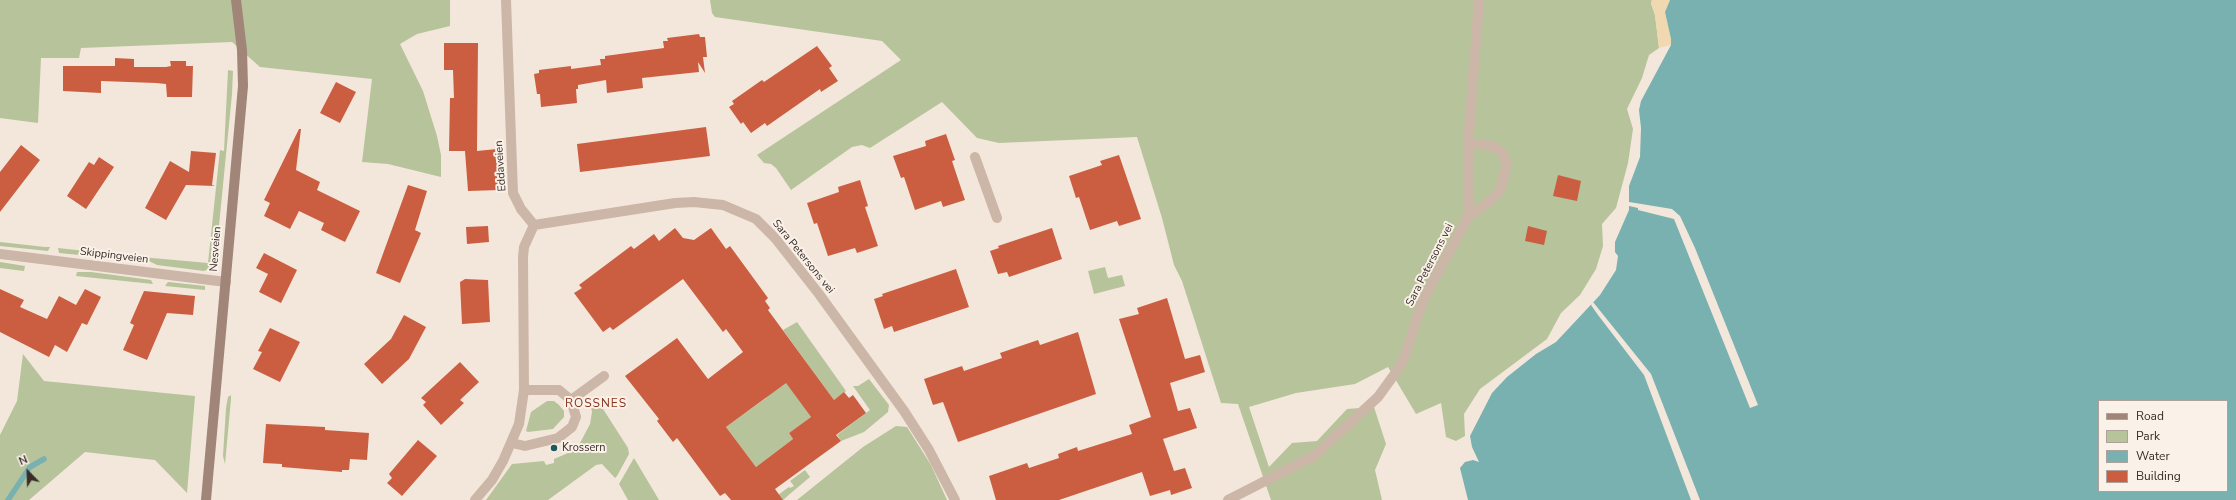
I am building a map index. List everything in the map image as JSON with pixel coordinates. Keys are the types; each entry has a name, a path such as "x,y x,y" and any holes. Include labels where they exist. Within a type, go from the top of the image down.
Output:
{"main road":[{"name":"Nesveien","path":"206,500 242,86 242,50 236,0"}],"street":[{"name":"Eddaveien","path":"506,0 507,53 514,192 521,209 534,225"},
{"name":"Sara Petersons vei","path":"1228,500 1314,456 1378,397 1399,368 1406,353 1423,300 1468,217 1468,145 1479,0"},
{"path":"1468,145 1480,144 1495,147 1506,159 1507,165 1500,191 1474,214 1468,217"},
{"path":"975,157 997,218"},
{"name":"Sara Petersons vei","path":"534,225 675,203 694,202 723,205 756,219 775,238 819,294 904,410 929,450 955,500"},
{"path":"475,500 492,480 512,443 519,424 524,390 523,257 524,247 534,225"},
{"name":"Skippingveien","path":"0,254 226,282"},
{"path":"571,400 604,376"},
{"path":"512,443 525,446 564,435 572,427 576,417 571,400 559,390 524,390"}],"green space":[{"path":"0,0 450,0 450,26 417,34 400,44 423,91 437,136 441,155 441,177 388,164 362,162 372,79 260,67 232,42 81,48 79,58 41,58 38,123 0,118"},
{"path":"710,0 1652,0 1651,3 1655,15 1659,48 1649,55 1642,78 1627,109 1633,129 1628,163 1616,208 1602,224 1603,246 1596,269 1580,295 1561,313 1547,339 1480,389 1464,414 1465,436 1456,441 1446,437 1441,403 1416,414 1388,367 1355,384 1296,393 1249,407 1269,467 1292,443 1317,441 1347,409 1374,407 1386,444 1375,470 1382,500 1271,500 1238,404 1221,403 1182,281 1174,265 1162,218 1137,137 999,143 977,138 942,102 870,148 862,145 852,147 791,190 776,168 771,164 764,163 757,155 901,60 882,41 715,17 712,13"},
{"path":"228,70 233,71 232,94 215,266 204,271 157,265 141,257 208,263 220,150 224,151"},
{"path":"0,242 50,247 48,251 0,246"},
{"path":"58,248 113,254 110,258 59,253"},
{"path":"0,262 25,266 24,271 0,268"},
{"path":"1105,267 1108,278 1122,275 1125,286 1094,294 1088,271"},
{"path":"77,272 91,272 151,280 153,284 76,276"},
{"path":"168,282 205,286 205,290 165,286"},
{"path":"797,322 846,391 834,400 783,330"},
{"path":"23,354 44,381 195,396 187,493 155,460 85,452 29,500 0,500 0,435 17,401"},
{"path":"782,377 811,417 789,433 793,439 756,467 726,427 766,398"},
{"path":"869,379 889,405 888,412 864,432 841,441 837,435 870,410 853,386 858,386"},
{"path":"231,395 225,464 223,456 226,408 228,397"},
{"path":"596,398 628,448 629,454 615,478 602,464 596,465 548,500 486,500 512,464 544,461 546,465 554,463 554,459 568,453 579,445 590,424 592,412 590,402"},
{"path":"547,401 554,401 559,405 564,411 564,417 553,429 526,431 531,412"},
{"path":"896,426 907,427 931,465 947,500 797,500 863,447"},
{"path":"634,458 659,500 628,500 619,484"},
{"path":"805,470 810,477 783,500 771,500 789,487 794,486 790,481"}],"sand":[{"path":"1652,0 1670,0 1665,12 1671,45 1659,48 1655,15 1651,3"}],"water":[{"path":"1670,0 2236,0 2236,500 1468,500 1460,468 1465,462 1473,460 1479,462 1472,447 1470,436 1492,393 1507,377 1536,354 1556,342 1600,295 1616,270 1618,256 1615,252 1615,242 1629,210 1629,186 1640,157 1641,128 1639,110 1641,101 1671,45 1665,12"}],"pier":[{"path":"1629,202 1672,209 1680,216 1695,248 1758,405 1750,408 1674,219 1638,210 1638,208 1629,206"},
{"path":"1593,302 1651,374 1700,500 1691,500 1644,375 1591,305"}],"building":[{"path":"699,34 700,37 705,37 707,57 703,57 705,73 698,62 699,72 642,78 643,88 607,93 606,80 578,85 578,89 576,89 577,103 541,107 540,94 537,94 534,74 539,73 539,70 571,66 571,69 601,65 600,59 605,59 605,56 664,48 663,41 668,41 667,38"},
{"path":"444,43 478,43 477,151 497,149 500,190 468,191 465,151 449,151 450,98 454,98 453,70 444,70"},
{"path":"817,46 832,66 829,68 838,81 821,92 820,89 767,126 765,123 751,133 743,122 741,124 729,107 734,104 732,101 762,80 764,82"},
{"path":"115,58 134,59 134,67 166,67 171,66 170,61 186,61 186,66 193,66 192,97 167,97 166,84 156,83 101,81 101,93 63,91 63,66 115,66"},
{"path":"336,82 356,92 340,123 320,113"},
{"path":"706,127 710,156 580,172 577,144"},
{"path":"299,129 301,129 296,170 320,182 317,190 360,211 345,242 321,230 324,223 299,211 290,229 264,216 270,203 264,200"},
{"path":"946,134 955,160 952,161 965,200 943,207 941,201 915,210 904,177 901,178 893,156 926,146 925,141"},
{"path":"21,145 40,160 0,212 0,172"},
{"path":"191,151 216,153 212,185 215,186 186,185 166,220 145,208 170,161 189,172"},
{"path":"1119,155 1141,219 1119,226 1117,221 1090,230 1079,197 1076,198 1069,176 1102,165 1100,161"},
{"path":"99,157 114,167 86,209 67,196 89,162 94,165"},
{"path":"1558,175 1581,181 1577,201 1553,196"},
{"path":"860,180 868,206 865,207 878,246 857,253 855,248 828,256 817,223 814,224 807,203 839,192 838,187"},
{"path":"408,185 427,191 415,230 421,233 400,283 376,273"},
{"path":"488,226 489,242 467,244 466,227"},
{"path":"1528,226 1547,231 1544,245 1525,241"},
{"path":"675,228 683,238 694,240 711,228 726,249 730,246 768,298 765,301 770,308 768,310 834,400 844,392 849,398 853,395 866,413 836,435 841,441 775,489 783,500 731,500 725,493 720,496 677,438 673,442 657,421 659,419 625,376 677,338 708,379 743,352 726,329 723,332 683,279 613,330 610,327 603,332 574,293 582,288 579,285 631,246 634,249 654,234 659,241","holes":["786,383 811,417 789,433 793,439 756,467 726,427"]},
{"path":"1052,228 1062,259 1009,277 1007,272 998,274 990,251 999,248 998,246"},
{"path":"264,253 297,270 281,303 259,292 268,274 256,268"},
{"path":"956,269 969,307 894,332 892,326 884,329 874,299 883,296 882,294"},
{"path":"465,279 488,280 490,322 462,324 460,282"},
{"path":"0,289 24,300 20,307 47,319 59,296 76,305 85,289 101,297 87,325 82,323 67,352 55,345 49,357 0,332"},
{"path":"144,291 195,296 193,315 167,313 147,360 123,350 134,325 130,323"},
{"path":"1167,298 1185,359 1200,355 1205,372 1170,383 1178,411 1190,408 1197,428 1163,439 1174,471 1185,468 1192,488 1171,495 1170,490 1150,496 1142,472 1059,500 996,500 989,476 1027,463 1029,468 1059,458 1058,454 1077,447 1078,451 1132,434 1129,425 1151,417 1119,319 1139,314 1137,308"},
{"path":"404,315 426,327 409,359 382,384 364,364 391,339"},
{"path":"270,328 300,342 280,382 253,369 262,352 258,351"},
{"path":"1078,332 1096,394 958,442 943,402 933,405 924,379 962,366 964,371 1002,358 1000,353 1038,340 1040,345"},
{"path":"460,362 479,382 460,400 464,403 441,425 423,405 426,402 421,398"},
{"path":"266,424 325,427 325,430 369,433 367,460 350,459 349,470 342,470 342,472 282,467 282,464 263,463"},
{"path":"418,440 437,456 402,496 387,483 392,478 389,474"}],"waterway":[{"path":"8,500 30,467 44,459"}],"place":[{"name":"Krossern","path":"554,448"}],"district":[{"name":"ROSSNES","path":"596,404"}]}
